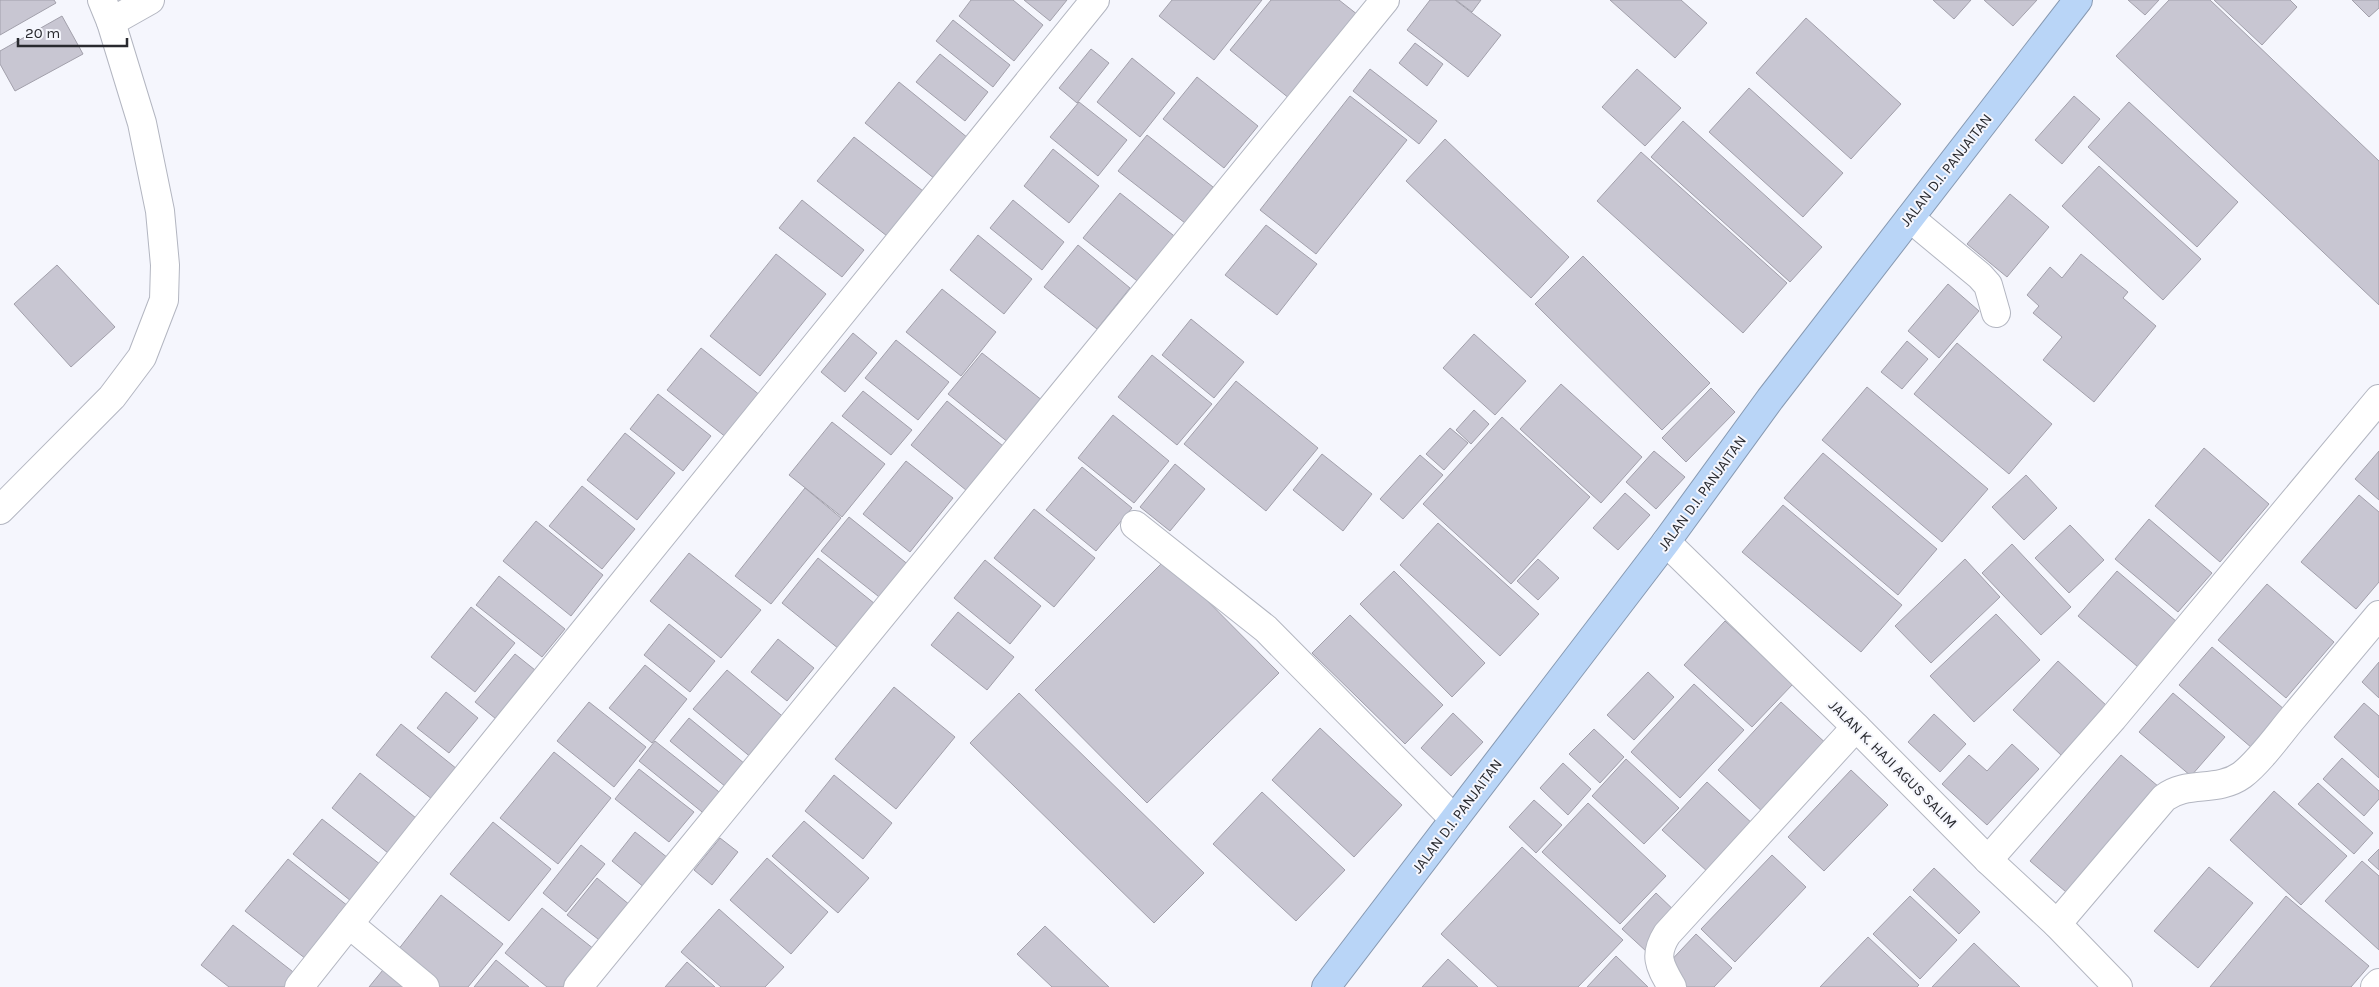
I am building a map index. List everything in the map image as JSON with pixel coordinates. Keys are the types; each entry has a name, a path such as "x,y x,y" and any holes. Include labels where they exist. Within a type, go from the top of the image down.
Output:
{"highway":[{"name":"JALAN D.I. PANJAITAN","path":"1326,987 1666,542 1770,399 2078,0"}],"street":[{"path":"0,510 112,398 142,357 164,300 165,265 160,211 142,123 106,11 150,0"},
{"path":"300,987 1095,0"},
{"path":"578,987 1385,0"},
{"path":"1910,218 1980,276 1988,285 1996,313"},
{"path":"1988,860 2113,718 2379,399"},
{"path":"1135,525 1266,629 1454,819"},
{"name":"JALAN K. HAJI AGUS SALIM","path":"1666,542 1856,727 1988,860 2058,924 2118,987"},
{"path":"2058,924 2164,798 2182,788 2216,786 2227,783 2243,774 2281,732 2379,615"},
{"path":"1672,987 1658,957 1658,951 1667,934 1856,727"},
{"path":"349,924 425,987"},
{"path":"2375,987 2379,983"}],"building":[{"path":"0,0 54,0 56,3 0,35"},
{"path":"971,0 1013,0 1043,25 1014,61 959,16"},
{"path":"1024,0 1067,0 1050,21"},
{"path":"1172,0 1262,0 1214,60 1159,16"},
{"path":"1271,0 1339,0 1358,15 1290,99 1230,50"},
{"path":"1430,0 1455,0 1501,35 1468,77 1407,30"},
{"path":"1456,0 1481,0 1472,12"},
{"path":"1610,0 1681,0 1707,23 1675,58"},
{"path":"1933,0 1971,0 1954,19"},
{"path":"1984,0 2037,0 2013,26"},
{"path":"2128,0 2159,0 2145,15"},
{"path":"2169,0 2210,0 2379,161 2379,305 2116,56"},
{"path":"2214,0 2290,0 2297,7 2262,45"},
{"path":"2352,0 2379,0 2379,8 2369,17"},
{"path":"62,16 83,54 15,91 0,64 0,51"},
{"path":"1806,18 1901,104 1851,159 1756,73"},
{"path":"953,20 1010,65 993,87 936,41"},
{"path":"1415,43 1443,64 1427,86 1399,63"},
{"path":"1091,49 1109,63 1077,103 1059,88"},
{"path":"940,54 988,92 965,121 916,82"},
{"path":"1132,58 1175,93 1140,137 1097,102"},
{"path":"1370,69 1437,121 1419,144 1353,91"},
{"path":"1637,69 1681,108 1645,146 1602,107"},
{"path":"1197,77 1258,126 1224,168 1163,119"},
{"path":"899,82 968,138 935,179 865,123"},
{"path":"1749,88 1843,173 1803,217 1709,132"},
{"path":"1350,96 1407,140 1316,254 1260,210"},
{"path":"2074,96 2100,119 2062,164 2035,140"},
{"path":"1079,102 1127,140 1098,176 1050,137"},
{"path":"2129,102 2238,202 2197,247 2088,147"},
{"path":"1683,121 1822,247 1790,282 1651,157"},
{"path":"1147,135 1213,187 1185,223 1118,171"},
{"path":"854,137 923,191 887,236 817,181"},
{"path":"1445,139 1569,257 1531,298 1406,181"},
{"path":"1053,149 1099,186 1069,223 1024,186"},
{"path":"1641,152 1787,283 1743,333 1597,201"},
{"path":"2099,166 2201,259 2163,300 2062,206"},
{"path":"1120,193 1178,239 1141,284 1083,238"},
{"path":"2010,194 2049,227 2007,277 1967,244"},
{"path":"802,200 864,250 842,277 779,228"},
{"path":"1013,200 1064,242 1042,270 990,228"},
{"path":"1266,225 1317,264 1277,315 1225,275"},
{"path":"978,235 1032,279 1004,314 950,270"},
{"path":"1078,245 1130,288 1097,329 1044,287"},
{"path":"776,254 826,294 760,376 710,336"},
{"path":"2081,254 2128,292 2123,298 2156,326 2094,402 2043,360 2062,337 2033,313 2039,306 2027,295 2050,267 2062,278"},
{"path":"1583,256 1710,383 1662,430 1535,304"},
{"path":"57,265 115,327 71,367 14,304"},
{"path":"1948,284 1979,311 1939,358 1908,331"},
{"path":"942,289 996,332 961,376 906,332"},
{"path":"1191,319 1244,362 1214,398 1162,355"},
{"path":"853,333 877,353 845,392 821,372"},
{"path":"1474,334 1526,381 1495,415 1443,368"},
{"path":"896,340 949,382 918,420 865,378"},
{"path":"1907,341 1928,359 1902,389 1881,372"},
{"path":"1957,343 2052,424 2009,474 1914,394"},
{"path":"701,348 766,400 732,442 667,390"},
{"path":"982,353 1043,401 1009,443 948,394"},
{"path":"1152,355 1212,404 1177,445 1118,397"},
{"path":"1236,381 1318,448 1266,511 1184,444"},
{"path":"1561,384 1642,457 1601,503 1520,429"},
{"path":"1867,387 1988,489 1942,542 1822,440"},
{"path":"1711,388 1735,412 1686,462 1662,438"},
{"path":"863,391 912,430 891,455 842,416"},
{"path":"658,394 711,436 683,471 630,429"},
{"path":"947,401 1008,450 972,495 911,445"},
{"path":"1474,410 1489,424 1471,444 1456,430"},
{"path":"1113,415 1169,461 1134,503 1078,458"},
{"path":"1502,417 1590,497 1511,584 1423,504"},
{"path":"832,422 885,464 842,517 789,475"},
{"path":"1450,428 1468,443 1444,470 1426,454"},
{"path":"625,433 675,473 637,520 587,480"},
{"path":"2204,448 2269,504 2220,562 2155,506"},
{"path":"1654,451 1685,477 1656,509 1626,482"},
{"path":"2379,451 2379,500 2355,479"},
{"path":"1823,453 1937,549 1898,595 1784,498"},
{"path":"1322,454 1372,494 1343,531 1293,490"},
{"path":"1420,455 1443,475 1403,519 1380,499"},
{"path":"906,461 953,498 910,552 863,514"},
{"path":"1175,464 1205,489 1170,531 1140,507"},
{"path":"1082,467 1132,508 1096,551 1046,510"},
{"path":"2026,475 2057,508 2024,540 1992,507"},
{"path":"582,486 635,529 602,569 549,526"},
{"path":"805,488 841,518 771,604 735,576"},
{"path":"1625,493 1650,515 1618,550 1593,528"},
{"path":"2359,495 2379,512 2379,582 2356,609 2301,562"},
{"path":"1783,505 1902,605 1861,652 1742,552"},
{"path":"1034,509 1095,558 1054,607 994,558"},
{"path":"849,517 910,566 883,600 821,551"},
{"path":"2149,519 2212,573 2178,612 2115,559"},
{"path":"536,521 603,575 571,616 503,561"},
{"path":"1438,523 1539,614 1500,656 1400,565"},
{"path":"2070,525 2104,560 2069,593 2035,558"},
{"path":"2012,544 2071,607 2041,635 1982,573"},
{"path":"689,553 761,610 721,658 650,601"},
{"path":"818,558 880,608 844,653 782,603"},
{"path":"1166,559 1279,673 1147,803 1035,690"},
{"path":"1538,559 1559,578 1538,600 1517,581"},
{"path":"1965,559 2000,597 1931,663 1895,626"},
{"path":"985,560 1041,606 1010,644 954,598"},
{"path":"1394,571 1485,663 1452,697 1360,604"},
{"path":"2117,571 2177,622 2138,667 2078,616"},
{"path":"499,576 565,629 542,657 476,605"},
{"path":"2267,584 2334,642 2286,698 2218,640"},
{"path":"471,607 515,643 475,692 431,657"},
{"path":"958,612 1014,657 987,690 931,645"},
{"path":"1996,614 2040,660 1974,722 1930,676"},
{"path":"1350,615 1443,705 1405,744 1312,653"},
{"path":"1725,621 1793,684 1752,727 1684,665"},
{"path":"669,624 715,661 690,692 644,655"},
{"path":"778,639 814,668 787,701 751,672"},
{"path":"2212,647 2285,710 2252,748 2179,685"},
{"path":"515,654 540,674 501,723 475,702"},
{"path":"2058,661 2107,706 2061,755 2013,710"},
{"path":"2379,662 2379,698 2362,682"},
{"path":"645,665 687,699 652,743 609,708"},
{"path":"727,670 787,720 753,759 693,709"},
{"path":"1648,672 1674,697 1634,740 1607,715"},
{"path":"1694,684 1744,730 1680,798 1631,752"},
{"path":"894,687 955,737 896,809 835,759"},
{"path":"446,692 478,718 449,753 417,728"},
{"path":"1019,693 1204,873 1154,923 970,743"},
{"path":"2173,693 2225,737 2191,776 2139,732"},
{"path":"589,702 646,747 614,787 557,741"},
{"path":"1781,702 1830,747 1765,814 1718,770"},
{"path":"2364,703 2379,716 2379,778 2334,737"},
{"path":"1453,713 1483,742 1451,776 1421,748"},
{"path":"1934,714 1966,744 1940,772 1908,742"},
{"path":"689,718 745,764 726,787 670,741"},
{"path":"401,724 462,773 437,803 376,755"},
{"path":"1320,728 1402,805 1354,857 1272,780"},
{"path":"1594,729 1624,757 1600,783 1569,754"},
{"path":"655,741 728,799 712,820 639,761"},
{"path":"2012,744 2039,769 1987,825 1942,784 1969,755 1987,771"},
{"path":"554,752 611,798 558,864 500,818"},
{"path":"2121,755 2165,792 2073,898 2030,861"},
{"path":"2342,758 2379,791 2379,799 2364,816 2323,779"},
{"path":"1626,759 1679,808 1644,844 1592,796"},
{"path":"1563,763 1591,789 1568,815 1540,788"},
{"path":"639,769 694,812 669,842 615,799"},
{"path":"1851,770 1888,805 1824,871 1788,837"},
{"path":"360,773 416,818 388,853 332,808"},
{"path":"834,775 892,823 863,859 805,811"},
{"path":"1707,782 1754,825 1709,873 1662,830"},
{"path":"2318,783 2373,833 2354,854 2298,804"},
{"path":"2274,791 2347,856 2301,905 2230,840"},
{"path":"1262,792 1345,870 1296,921 1213,844"},
{"path":"1534,800 1562,825 1536,853 1509,827"},
{"path":"1588,803 1666,876 1620,924 1542,852"},
{"path":"322,819 381,865 351,901 293,854"},
{"path":"804,821 869,878 838,913 772,856"},
{"path":"493,822 551,869 509,921 450,874"},
{"path":"635,832 668,858 645,888 612,861"},
{"path":"720,838 738,852 712,885 694,870"},
{"path":"581,845 605,864 566,912 543,893"},
{"path":"1522,847 1623,940 1578,987 1498,987 1441,934"},
{"path":"2379,849 2379,870 2368,860"},
{"path":"1772,855 1806,887 1735,962 1701,929"},
{"path":"767,858 828,912 791,954 730,900"},
{"path":"288,859 348,906 306,959 245,911"},
{"path":"2362,861 2379,876 2379,950 2325,901"},
{"path":"2209,867 2253,903 2198,968 2154,931"},
{"path":"1934,868 1980,912 1959,934 1913,890"},
{"path":"597,878 636,910 607,946 567,915"},
{"path":"1656,893 1680,916 1647,952 1622,929"},
{"path":"441,895 503,944 468,987 434,987 394,955"},
{"path":"1910,896 1957,940 1920,979 1873,934"},
{"path":"2286,896 2369,966 2351,987 2210,987"},
{"path":"542,908 599,953 572,987 547,987 505,953"},
{"path":"719,909 784,967 765,987 721,987 681,952"},
{"path":"233,925 297,975 287,987 229,987 201,965"},
{"path":"1045,926 1109,987 1052,987 1017,954"},
{"path":"1696,934 1732,968 1714,987 1686,987 1665,967"},
{"path":"1868,937 1919,985 1917,987 1820,987"},
{"path":"1974,943 2020,987 1932,987"},
{"path":"1616,956 1648,987 1587,987"},
{"path":"1448,959 1478,987 1422,987"},
{"path":"496,960 529,987 474,987"},
{"path":"687,962 715,987 665,987"},
{"path":"387,965 414,987 369,987"}]}
